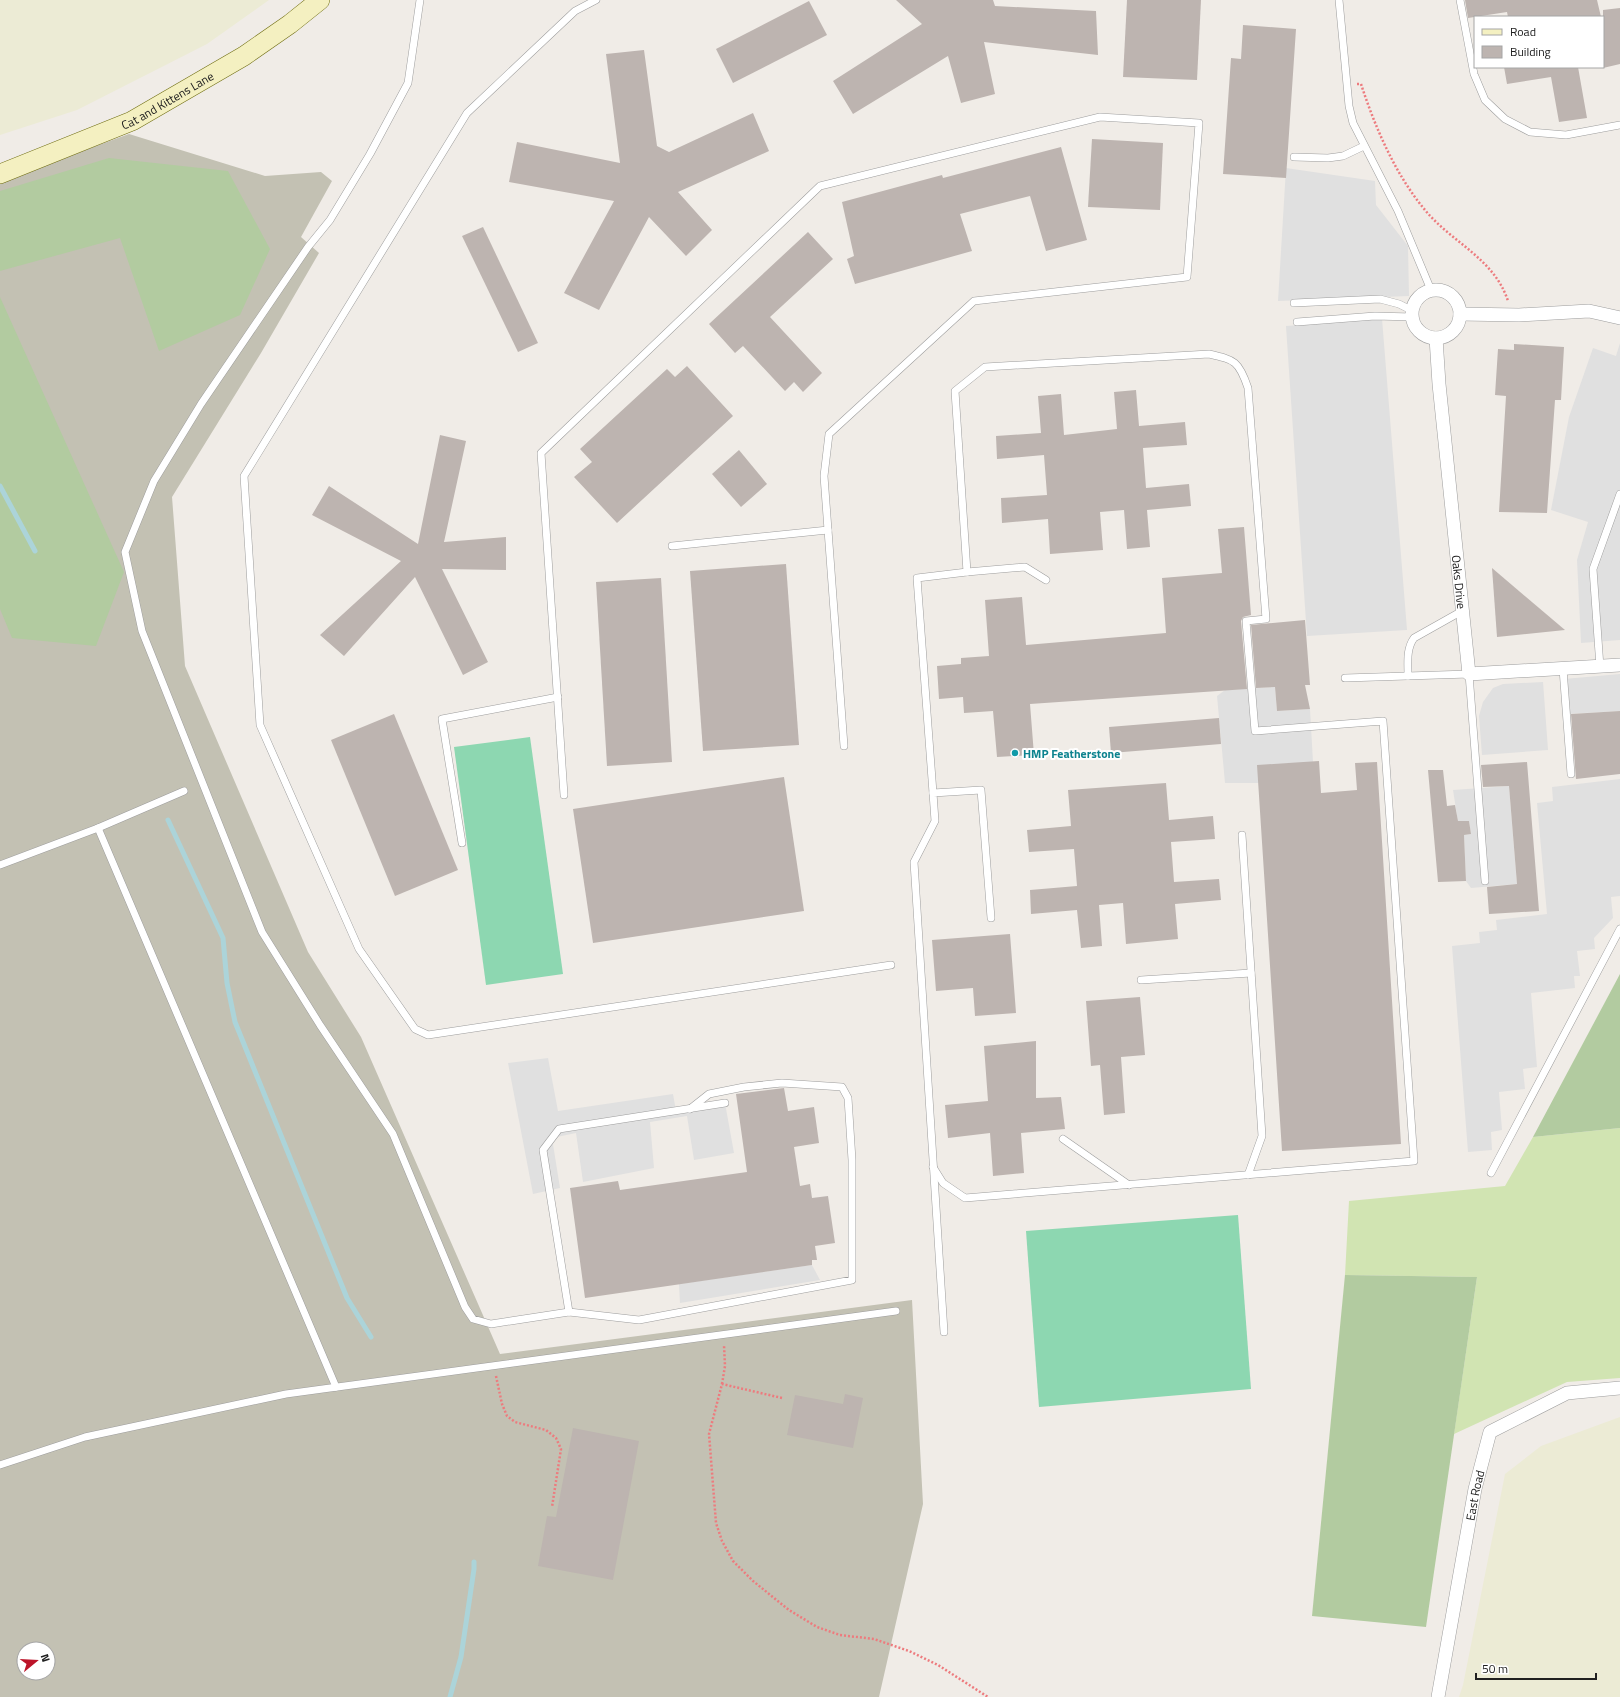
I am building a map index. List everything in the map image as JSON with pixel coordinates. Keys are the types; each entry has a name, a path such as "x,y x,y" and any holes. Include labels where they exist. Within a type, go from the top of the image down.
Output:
{"street":[{"name":"Cat and Kittens Lane","path":"0,174 132,121 244,56 290,24 320,0"},
{"path":"1431,290 1444,290 1451,294 1459,307 1460,314 1459,322 1450,334 1436,338 1429,337 1418,330 1412,314 1414,302 1420,295 1431,290"},
{"path":"1460,314 1511,316 1589,311 1620,318"},
{"name":"Oaks Drive","path":"1436,338 1439,384 1469,674"},
{"path":"1469,674 1620,665"},
{"name":"East Road","path":"1438,1697 1475,1489 1490,1432 1567,1393 1620,1388"}],"lane":[{"path":"420,0 408,83 370,154 330,220 308,247 201,404 154,481 125,552 142,631 262,932 320,1025 394,1134 465,1307 473,1319 491,1324 569,1312 639,1320 852,1280 852,1160 848,1098 842,1087 782,1083 744,1087 709,1094 690,1109"},
{"path":"596,0 575,11 467,114 244,476 260,725 358,949 415,1028 428,1035 891,966"},
{"path":"1339,0 1349,106 1353,123 1398,211 1431,290"},
{"path":"1460,0 1474,74 1485,100 1505,119 1530,132 1566,135 1620,125"},
{"path":"564,794 541,453 820,186 1100,117 1199,123 1187,277 974,301 829,434 824,476 844,746"},
{"path":"1294,157 1328,158 1343,156 1364,146"},
{"path":"1294,303 1380,299 1399,304 1412,314"},
{"path":"1297,322 1412,314"},
{"path":"933,1167 943,1183 965,1198 1414,1161 1383,721 1255,731 1246,621 1266,620 1248,388 1242,370 1231,359 1209,354 985,368 955,391 967,572"},
{"path":"1600,666 1593,569 1620,494"},
{"path":"672,546 828,530"},
{"path":"944,1332 914,862 935,821 917,578 1025,566 1046,580"},
{"path":"1408,676 1410,644 1414,638 1462,611"},
{"path":"1563,668 1571,774"},
{"path":"1345,678 1469,674 1485,881"},
{"path":"462,843 442,719 558,697"},
{"path":"933,793 981,790 991,918"},
{"path":"0,865 98,828 184,792"},
{"path":"98,828 336,1387"},
{"path":"1242,835 1262,1136 1248,1175"},
{"path":"1491,1173 1620,930"},
{"path":"1142,980 1252,973"},
{"path":"569,1312 543,1150 559,1129 725,1103"},
{"path":"1063,1139 1129,1185"},
{"path":"0,1465 86,1437 286,1394 896,1311"}],"path":[{"path":"1347,85 1360,84 1372,119 1406,183 1424,210 1445,232 1485,263 1497,277 1505,293 1511,316"},
{"path":"723,1335 725,1366 722,1384 709,1434 716,1523 722,1541 733,1561 753,1581 789,1610 817,1627 840,1635 874,1639 909,1651 938,1665 988,1697"},
{"path":"493,1366 502,1404 507,1416 515,1422 546,1430 556,1438 561,1449 552,1507"},
{"path":"722,1384 782,1398"}],"shaded area":[{"path":"129,134 265,176 321,172 332,181 301,237 319,253 261,353 172,497 185,666 308,952 361,1037 500,1354 912,1300 923,1504 879,1697 0,1697 0,181"},
{"path":"1286,168 1375,181 1376,205 1408,246 1409,296 1278,301"},
{"path":"1382,319 1407,630 1307,636 1286,326"},
{"path":"1620,343 1620,640 1581,643 1577,560 1588,522 1551,510 1569,417 1593,348 1616,356"},
{"path":"1620,674 1620,711 1567,714 1564,679"},
{"path":"1543,682 1548,750 1482,755 1479,716 1483,702 1493,688 1503,684"},
{"path":"1275,687 1277,711 1310,709 1313,762 1258,783 1225,783 1217,696 1225,690"},
{"path":"1620,779 1620,896 1611,897 1613,918 1594,938 1595,949 1577,951 1580,976 1574,976 1575,988 1531,993 1537,1067 1523,1069 1525,1089 1499,1092 1502,1130 1491,1132 1492,1150 1468,1152 1452,946 1480,943 1479,932 1497,930 1496,920 1547,914 1537,803 1553,801 1552,787"},
{"path":"1509,786 1517,884 1471,888 1466,881 1464,835 1471,834 1469,821 1458,822 1453,790"},
{"path":"548,1058 558,1111 673,1094 676,1111 725,1103 734,1153 694,1160 687,1116 650,1122 654,1168 583,1182 576,1133 552,1138 560,1188 533,1194 508,1063"},
{"path":"812,1265 820,1280 680,1303 679,1284"}],"green space":[{"path":"0,0 269,0 207,44 77,110 0,135"},
{"path":"109,158 228,171 270,249 240,315 159,351 120,238 0,271 0,191"},
{"path":"0,297 124,572 96,646 12,638 0,609"},
{"path":"530,737 563,974 486,985 454,747"},
{"path":"1620,974 1620,1128 1533,1137"},
{"path":"1620,1128 1620,1378 1567,1382 1454,1434 1477,1277 1345,1275 1349,1201 1505,1186 1533,1137"},
{"path":"1238,1215 1251,1389 1039,1407 1026,1231"},
{"path":"1345,1275 1477,1277 1426,1627 1312,1616"},
{"path":"1620,1417 1620,1697 1459,1697 1463,1685 1505,1474 1541,1446"}],"building":[{"path":"896,0 993,0 995,6 1096,11 1098,55 984,42 995,94 961,103 948,56 853,114 833,81 922,24"},
{"path":"1127,0 1201,0 1197,80 1123,77"},
{"path":"1465,0 1597,0 1601,16 1508,16 1507,12 1468,18"},
{"path":"809,1 827,35 733,83 716,49"},
{"path":"1620,8 1620,64 1604,68 1604,16 1603,10"},
{"path":"1243,25 1296,29 1286,178 1223,174 1231,58 1241,59"},
{"path":"644,50 657,146 669,152 753,113 769,151 678,192 712,230 686,256 649,217 599,310 564,293 614,201 509,182 517,142 620,163 606,54"},
{"path":"1504,68 1578,68 1587,118 1559,122 1551,77 1507,84"},
{"path":"1092,139 1163,143 1160,210 1088,207"},
{"path":"1061,147 1087,240 1046,251 1030,196 960,214 972,251 855,284 847,259 854,256 842,202 942,175 943,178"},
{"path":"483,227 538,343 518,352 462,236"},
{"path":"808,232 833,259 770,317 822,373 803,392 794,382 785,391 743,346 735,353 709,324"},
{"path":"1514,344 1564,347 1561,400 1555,400 1547,513 1499,512 1506,396 1495,395 1498,349 1514,350"},
{"path":"687,366 733,416 617,523 574,477 592,462 580,449 667,369 675,377"},
{"path":"1136,390 1139,426 1185,422 1187,445 1143,448 1146,488 1189,484 1191,506 1147,510 1150,547 1127,549 1124,510 1100,512 1103,550 1050,554 1048,519 1002,523 1001,498 1047,495 1044,455 997,459 996,436 1041,433 1038,396 1061,394 1064,435 1117,429 1114,392"},
{"path":"440,435 466,441 444,542 506,537 506,570 442,569 488,662 463,675 415,577 344,656 320,635 401,561 312,515 329,486 418,544"},
{"path":"739,450 767,484 741,507 712,474"},
{"path":"1244,527 1251,615 1243,617 1241,621 1247,689 1030,704 1034,755 997,757 993,711 964,713 963,697 939,699 937,666 961,664 961,658 989,656 985,600 1022,597 1026,645 1166,633 1162,578 1222,573 1218,529"},
{"path":"786,564 799,745 703,751 690,571"},
{"path":"1492,568 1565,630 1497,637"},
{"path":"661,578 672,762 607,766 596,582"},
{"path":"1305,620 1310,685 1305,685 1310,709 1277,711 1275,687 1256,688 1251,625"},
{"path":"1620,711 1620,774 1576,779 1571,714"},
{"path":"394,714 458,870 395,896 331,740"},
{"path":"1219,718 1221,744 1111,753 1109,727"},
{"path":"1319,761 1321,793 1357,790 1355,763 1377,762 1401,1144 1282,1151 1257,765"},
{"path":"1527,762 1539,911 1489,914 1487,887 1517,884 1509,786 1483,787 1481,765"},
{"path":"1428,770 1443,770 1447,806 1455,805 1458,821 1469,821 1471,834 1464,835 1466,881 1438,882"},
{"path":"784,777 804,911 593,943 573,809"},
{"path":"1166,783 1169,820 1213,816 1215,839 1171,842 1174,882 1219,879 1221,900 1175,904 1178,939 1126,944 1123,903 1099,905 1102,946 1081,948 1077,910 1031,914 1030,890 1077,886 1074,849 1029,852 1027,830 1071,826 1068,790"},
{"path":"1010,934 1016,1013 975,1016 973,988 936,991 932,940"},
{"path":"1140,997 1145,1055 1121,1057 1125,1113 1104,1115 1100,1065 1091,1066 1086,1001"},
{"path":"1036,1041 1036,1098 1061,1097 1065,1129 1021,1133 1024,1173 993,1176 990,1133 948,1138 945,1105 988,1101 984,1046"},
{"path":"784,1088 788,1111 814,1107 819,1143 794,1147 800,1186 810,1184 812,1198 828,1196 835,1243 815,1246 817,1260 812,1260 812,1265 585,1298 570,1188 618,1181 620,1190 747,1172 736,1094"},
{"path":"845,1394 863,1398 853,1448 787,1435 795,1395 843,1404"},
{"path":"573,1428 639,1441 613,1580 538,1566 547,1516 556,1517"}],"waterway":[{"path":"0,486 35,551"},
{"path":"168,820 223,938 227,983 235,1022 347,1298 371,1337"},
{"path":"450,1697 461,1657 474,1562"}],"place":[{"name":"HMP Featherstone","path":"1015,753"}]}
